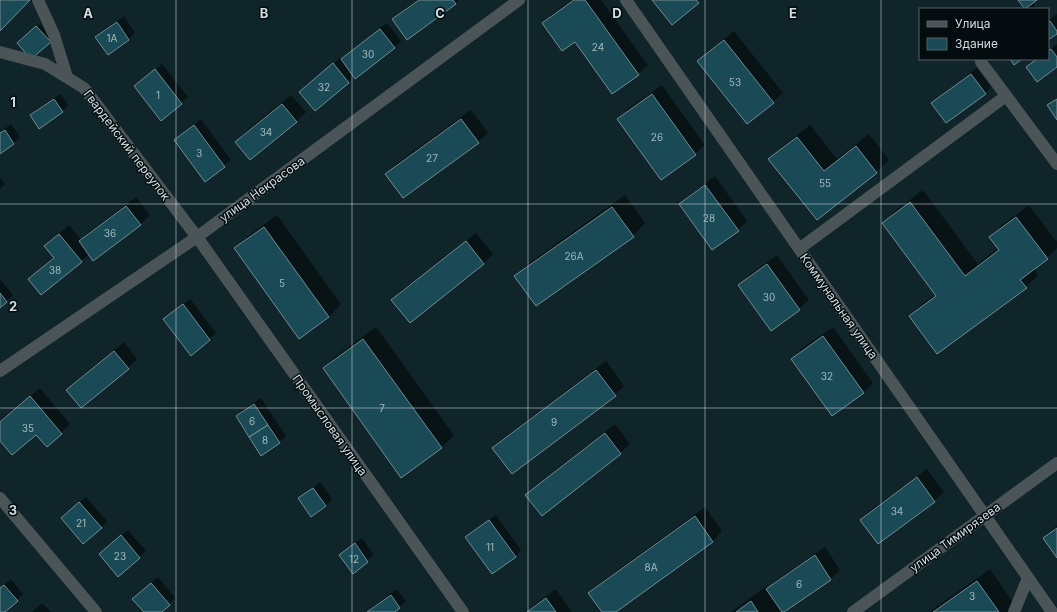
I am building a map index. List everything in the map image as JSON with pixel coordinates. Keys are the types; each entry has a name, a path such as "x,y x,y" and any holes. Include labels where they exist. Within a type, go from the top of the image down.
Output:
{"street":[{"path":"38,0 54,35 67,78"},
{"name":"улица Некрасова","path":"0,372 197,237 519,0"},
{"name":"Коммунальная улица","path":"626,0 1052,612"},
{"name":"Гвардейский переулок","path":"0,52 45,64 84,88 197,237"},
{"path":"981,62 1057,164"},
{"path":"799,249 1006,96"},
{"name":"Промысловая улица","path":"197,237 463,612"},
{"name":"улица Тимирязева","path":"853,612 1057,463"},
{"path":"0,498 96,612"},
{"path":"1014,612 1028,578"}],"building":[{"path":"0,0 30,0 0,31"},
{"path":"419,0 453,0 456,4 407,40 392,19"},
{"path":"574,0 585,0 639,75 612,94 575,42 562,51 542,23"},
{"path":"652,0 696,0 699,3 672,25"},
{"path":"1018,0 1037,0 1026,8 1024,8"},
{"path":"1050,21 1057,31 1057,34 1049,39"},
{"path":"117,22 129,40 108,55 95,37"},
{"path":"36,26 51,42 31,59 17,43"},
{"path":"380,29 395,48 355,79 341,59"},
{"path":"724,40 774,103 747,124 697,61"},
{"path":"1051,49 1057,57 1057,67 1037,82 1026,67 1036,60 1049,60 1049,50"},
{"path":"1011,60 1021,60 1014,65"},
{"path":"333,63 349,83 315,111 299,92"},
{"path":"155,69 182,104 161,121 134,86"},
{"path":"971,74 986,94 946,123 931,103"},
{"path":"652,94 696,155 661,180 617,119"},
{"path":"54,99 63,112 39,129 30,115"},
{"path":"1057,99 1057,120 1047,105"},
{"path":"282,104 297,122 250,160 235,142"},
{"path":"461,119 479,143 403,198 385,174"},
{"path":"194,125 225,167 205,182 174,140"},
{"path":"5,130 14,144 0,154 0,133"},
{"path":"797,137 824,171 856,146 877,173 817,220 768,159"},
{"path":"705,185 739,231 712,250 679,204"},
{"path":"910,202 965,276 999,250 989,237 1016,217 1048,259 1020,280 1027,288 937,354 909,316 936,296 882,223"},
{"path":"126,206 141,225 93,261 79,241"},
{"path":"612,207 634,237 536,306 514,276"},
{"path":"264,227 329,317 299,339 234,248"},
{"path":"59,234 82,262 41,295 28,279 54,258 44,246"},
{"path":"466,241 484,264 410,323 391,300"},
{"path":"767,264 800,310 771,331 738,285"},
{"path":"0,293 7,302 0,308"},
{"path":"183,304 210,340 191,356 163,319"},
{"path":"823,336 864,393 832,416 791,359"},
{"path":"363,339 442,448 401,478 323,368"},
{"path":"114,351 129,369 81,408 66,390"},
{"path":"596,370 616,396 512,474 492,448"},
{"path":"30,396 62,434 47,447 36,435 12,455 0,441 0,422"},
{"path":"254,404 268,425 249,437 236,416"},
{"path":"268,425 280,443 261,456 249,437"},
{"path":"605,433 621,454 542,516 525,495"},
{"path":"917,477 935,502 878,544 860,520"},
{"path":"313,488 326,506 311,517 298,498"},
{"path":"79,502 102,528 83,544 61,518"},
{"path":"695,516 713,542 616,612 602,612 588,593"},
{"path":"489,520 516,557 492,574 465,537"},
{"path":"1057,528 1057,558 1043,538"},
{"path":"121,535 140,558 118,577 99,554"},
{"path":"355,543 368,562 353,574 339,555"},
{"path":"815,555 831,580 782,612 766,589"},
{"path":"977,581 999,612 933,612"},
{"path":"151,583 170,605 162,612 144,612 132,599"},
{"path":"4,585 18,601 5,612 0,612 0,588"},
{"path":"391,595 400,608 395,612 367,612"},
{"path":"546,598 556,612 527,612"},
{"path":"751,601 758,612 736,612"}]}
